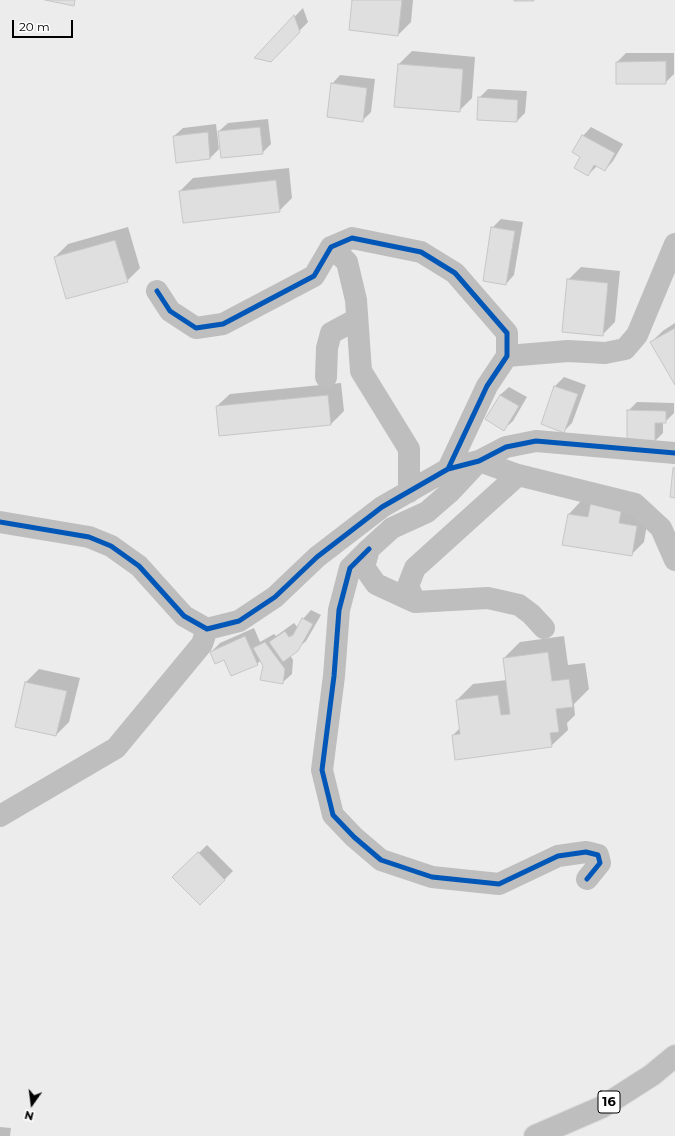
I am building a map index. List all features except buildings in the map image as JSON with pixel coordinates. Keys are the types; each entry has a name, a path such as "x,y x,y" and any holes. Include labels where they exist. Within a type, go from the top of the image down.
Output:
{"street":[{"path":"157,291 170,311 196,328 223,324 314,276 332,248 352,238 421,252 455,273 507,333 507,356 487,386 448,470"},
{"path":"507,356 568,351 605,353 625,349 637,335 675,244"},
{"path":"332,248 347,262 356,300 361,371 409,449 409,492"},
{"path":"326,377 327,348 331,333 357,319"},
{"path":"0,522 89,536 111,546 139,566 184,616 207,629 238,622 275,597 317,557 382,507 448,470 479,461 506,447 536,441 675,453"},
{"path":"479,461 518,475 635,504 661,528 675,560"},
{"path":"479,461 450,492 427,512 392,528 350,568 339,610 334,676 322,770 333,816 380,860 432,877 499,884 558,856 586,852 598,855 600,863 587,879"},
{"path":"415,602 408,586 415,568 518,475"},
{"path":"369,550 364,567 376,584 415,602 488,598 519,605 531,614 544,628"},
{"path":"0,816 116,748 202,644 207,629"},
{"name":"16","path":"535,1136 602,1106 652,1075 675,1056"}],"shaded area":[{"path":"0,0 675,0 675,1136 0,1136"}],"cycle path":[{"path":"157,291 170,311 196,328 223,324 314,276 331,247 352,238 421,252 455,273 507,333 507,356 487,386 448,469"},
{"path":"0,522 89,537 111,546 139,566 184,616 207,629 239,621 275,597 317,557 382,507 448,469 479,461 506,447 536,441 675,453"},
{"path":"369,549 350,568 339,610 334,676 322,770 333,815 354,837 381,860 432,877 499,884 558,856 586,852 598,855 600,863 587,879"}]}
